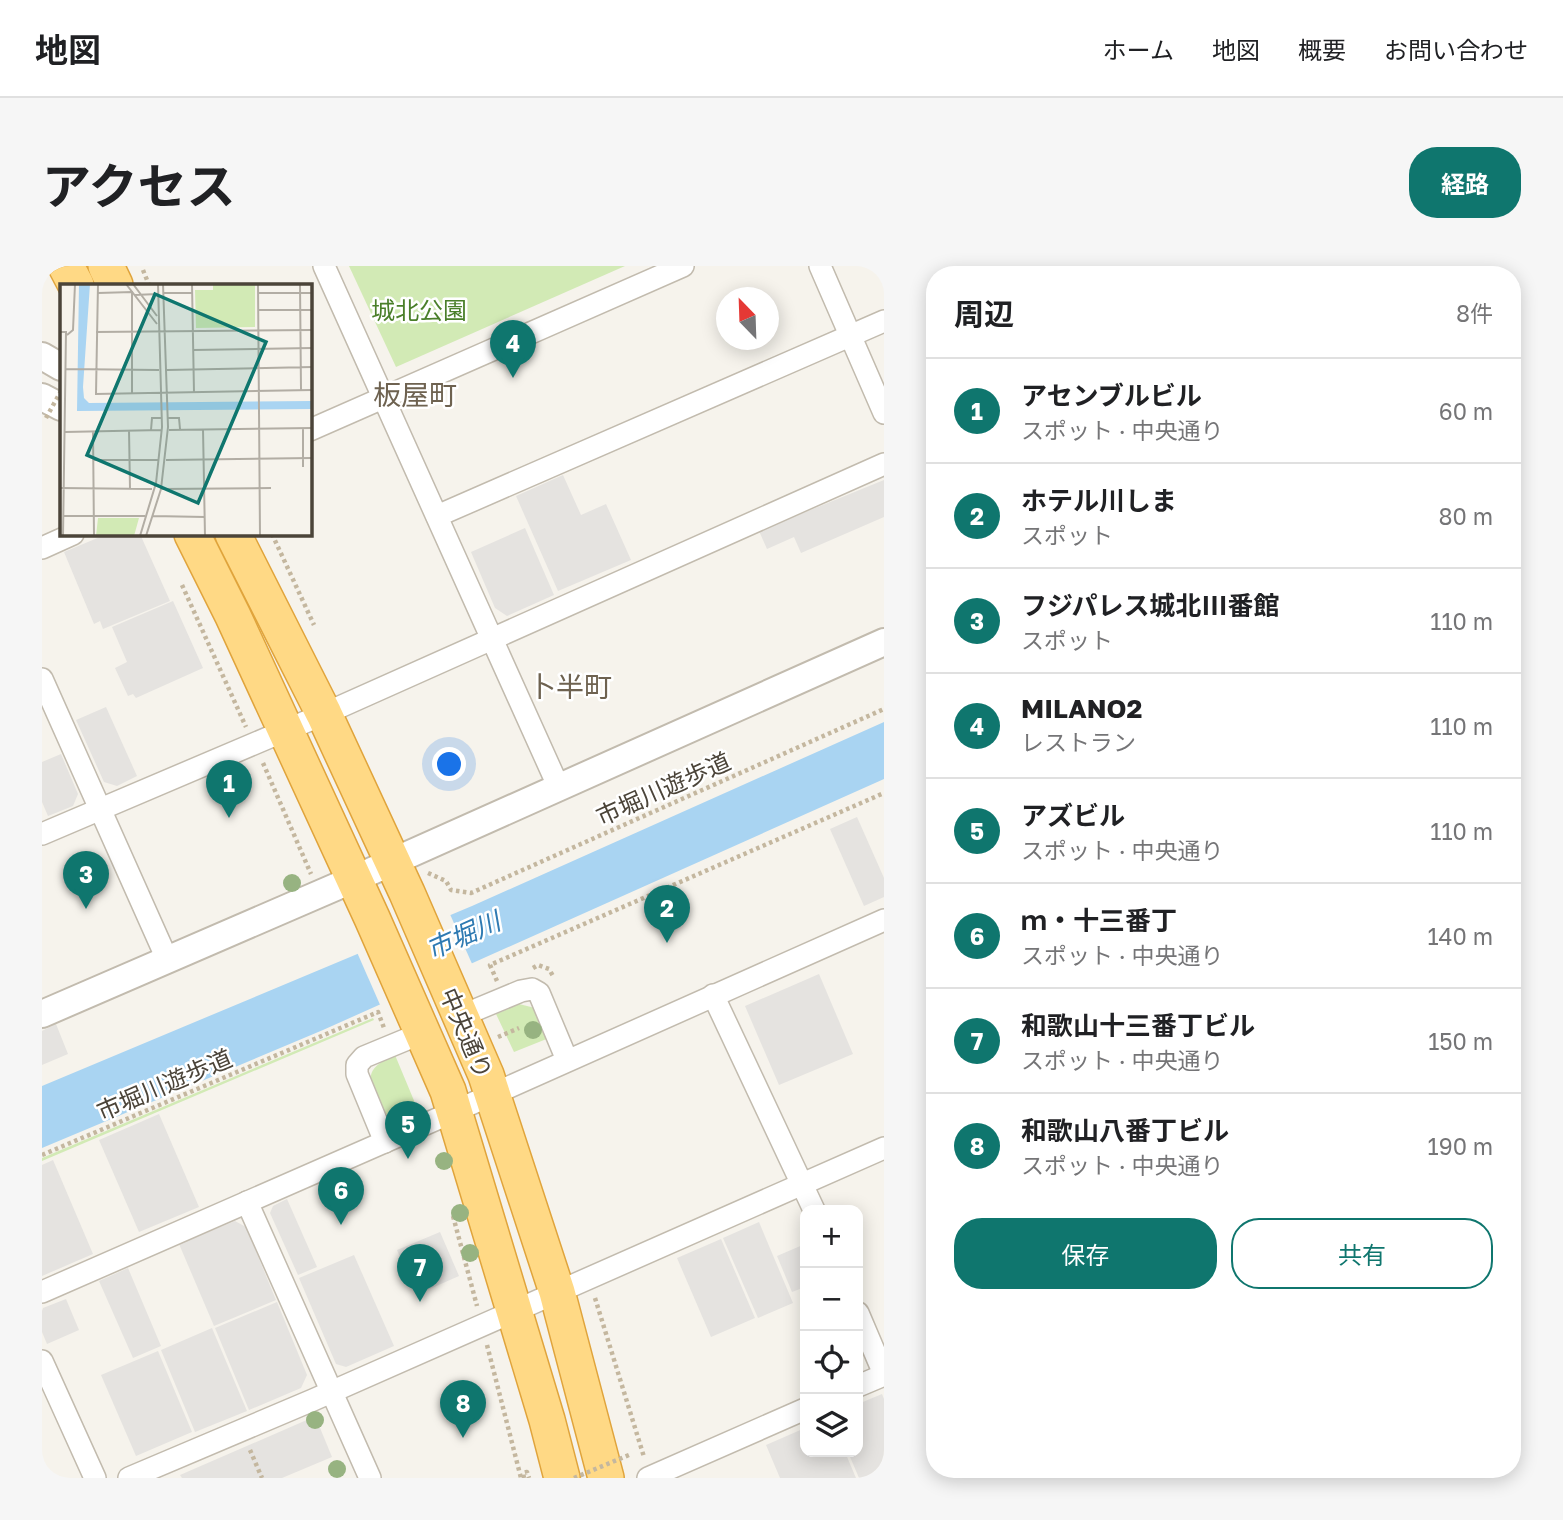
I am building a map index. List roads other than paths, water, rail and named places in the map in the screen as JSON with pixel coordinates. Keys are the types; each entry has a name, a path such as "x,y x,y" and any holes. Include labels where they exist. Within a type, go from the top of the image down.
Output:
{"highway":[{"path":"66,266 75,284"},
{"path":"106,266 115,284"},
{"name":"中央通り","path":"193,536 368,910 405,1022 448,1091 548,1419 562,1478"},
{"name":"中央通り","path":"234,536 324,714 392,862 417,883 456,1005 493,1095 618,1467"}],"street":[{"path":"324,266 559,788"},
{"path":"312,429 683,266"},
{"path":"820,266 884,414"},
{"path":"437,516 884,321"},
{"path":"42,356 60,366"},
{"path":"42,834 324,714 884,464"},
{"path":"42,548 69,536"},
{"path":"42,1014 354,879 884,642"},
{"path":"42,679 167,959"},
{"path":"42,1292 884,920"},
{"path":"456,1005 532,989 539,993 566,1060"},
{"path":"713,995 812,1205"},
{"path":"385,1142 357,1074 357,1065 405,1022"},
{"path":"129,1478 884,1148"},
{"path":"247,1202 370,1478"},
{"path":"863,1325 884,1375 863,1384"},
{"path":"42,1361 94,1478"},
{"path":"648,1471 800,1411"}],"water":[{"name":"市堀川","path":"884,722 884,779 323,1030 42,1148 42,1086 472,906"}],"place":[{"name":"MILANO2","path":"513,378"},
{"name":"アセンブルビル","path":"229,818"},
{"name":"フジパレス城北Ⅲ番館","path":"86,909"},
{"name":"ホテル川しま","path":"667,943"},
{"name":"アズビル","path":"408,1159"},
{"name":"ｍ・十三番丁","path":"341,1225"},
{"name":"和歌山十三番丁ビル","path":"420,1302"},
{"name":"和歌山八番丁ビル","path":"463,1438"}],"district":[{"name":"板屋町","path":"415,394"},
{"name":"卜半町","path":"570,686"}],"park label":[{"name":"城北公園","path":"419,309"}]}
